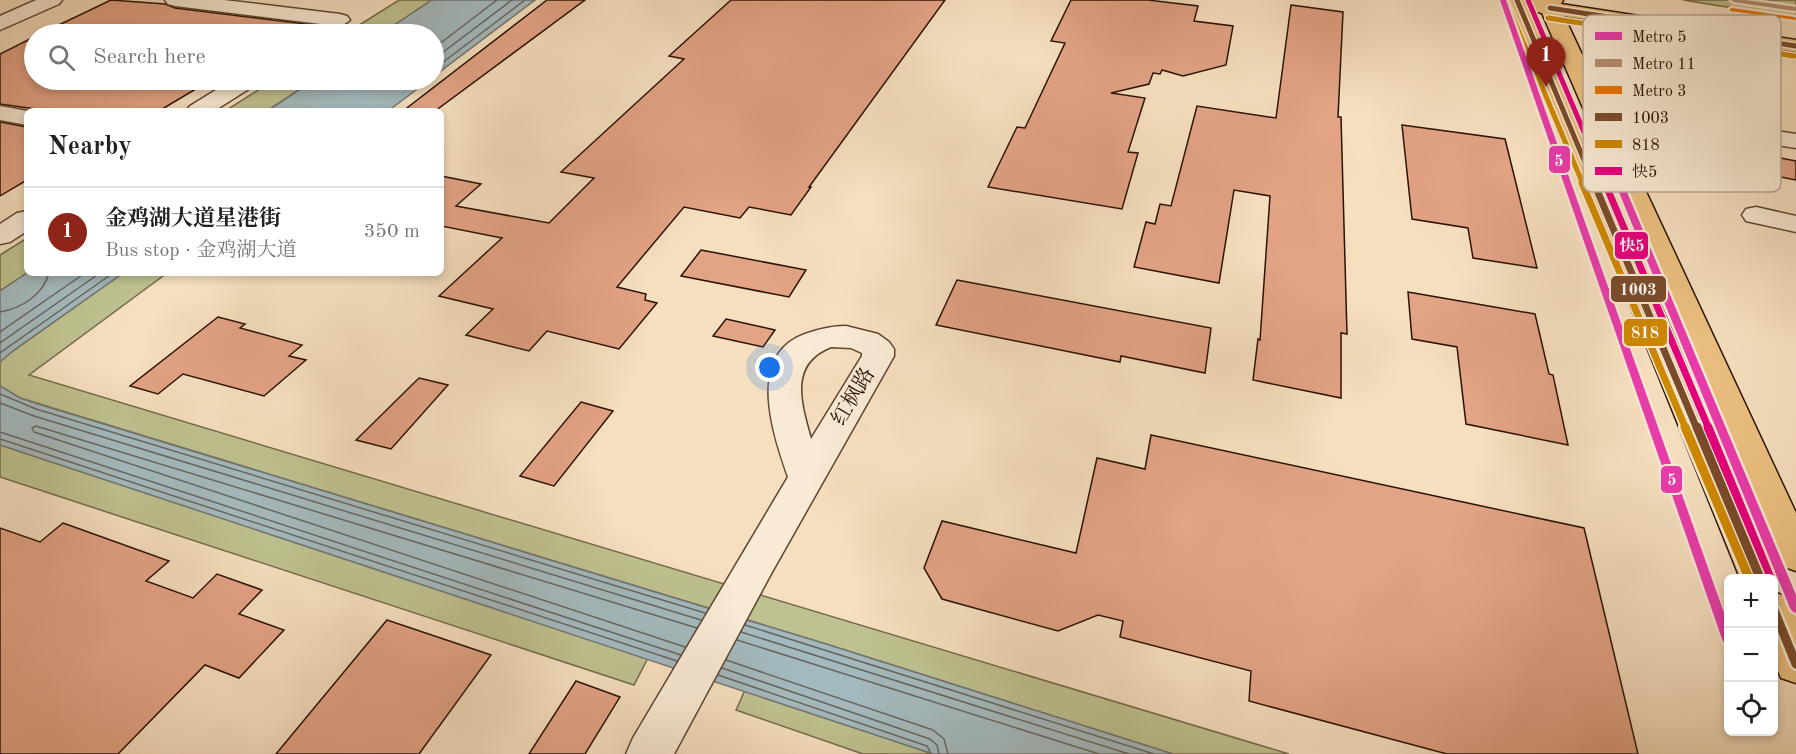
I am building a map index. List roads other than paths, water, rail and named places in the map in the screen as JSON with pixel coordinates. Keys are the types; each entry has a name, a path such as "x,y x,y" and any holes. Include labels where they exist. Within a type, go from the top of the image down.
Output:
{"main road":[{"path":"1580,0 1681,15"},
{"path":"1583,167 1511,1 1551,4 1615,15"},
{"path":"1551,4 1583,76"},
{"path":"1781,30 1796,32"},
{"path":"1781,43 1796,46"},
{"path":"1594,192 1759,574"},
{"path":"1635,192 1796,555"},
{"path":"1778,622 1796,663"}],"street":[{"path":"40,0 54,0"},
{"path":"0,24 54,0"},
{"path":"175,0 340,20 334,24"},
{"path":"203,108 231,90"},
{"path":"0,113 24,117"},
{"path":"1781,139 1796,141"},
{"path":"1756,215 1796,224"},
{"path":"0,236 24,221"},
{"path":"656,743 806,477"}],"water":[{"path":"432,0 535,0 444,68 444,24 396,24"},
{"path":"299,90 416,90 392,108 272,108"},
{"path":"24,275 119,276 0,362 0,291"},
{"path":"0,386 20,398 38,404 826,644 1173,754 933,754 0,445"}],"metro line":[{"name":"5","path":"1503,0 1724,628"},
{"name":"11","path":"1734,0 1796,9"},
{"name":"3","path":"1732,10 1766,15"},
{"name":"3","path":"1781,17 1794,19"},
{"name":"5","path":"1623,192 1796,608"}],"place":[{"name":"金鸡湖大道星港街","path":"1546,87"}]}
